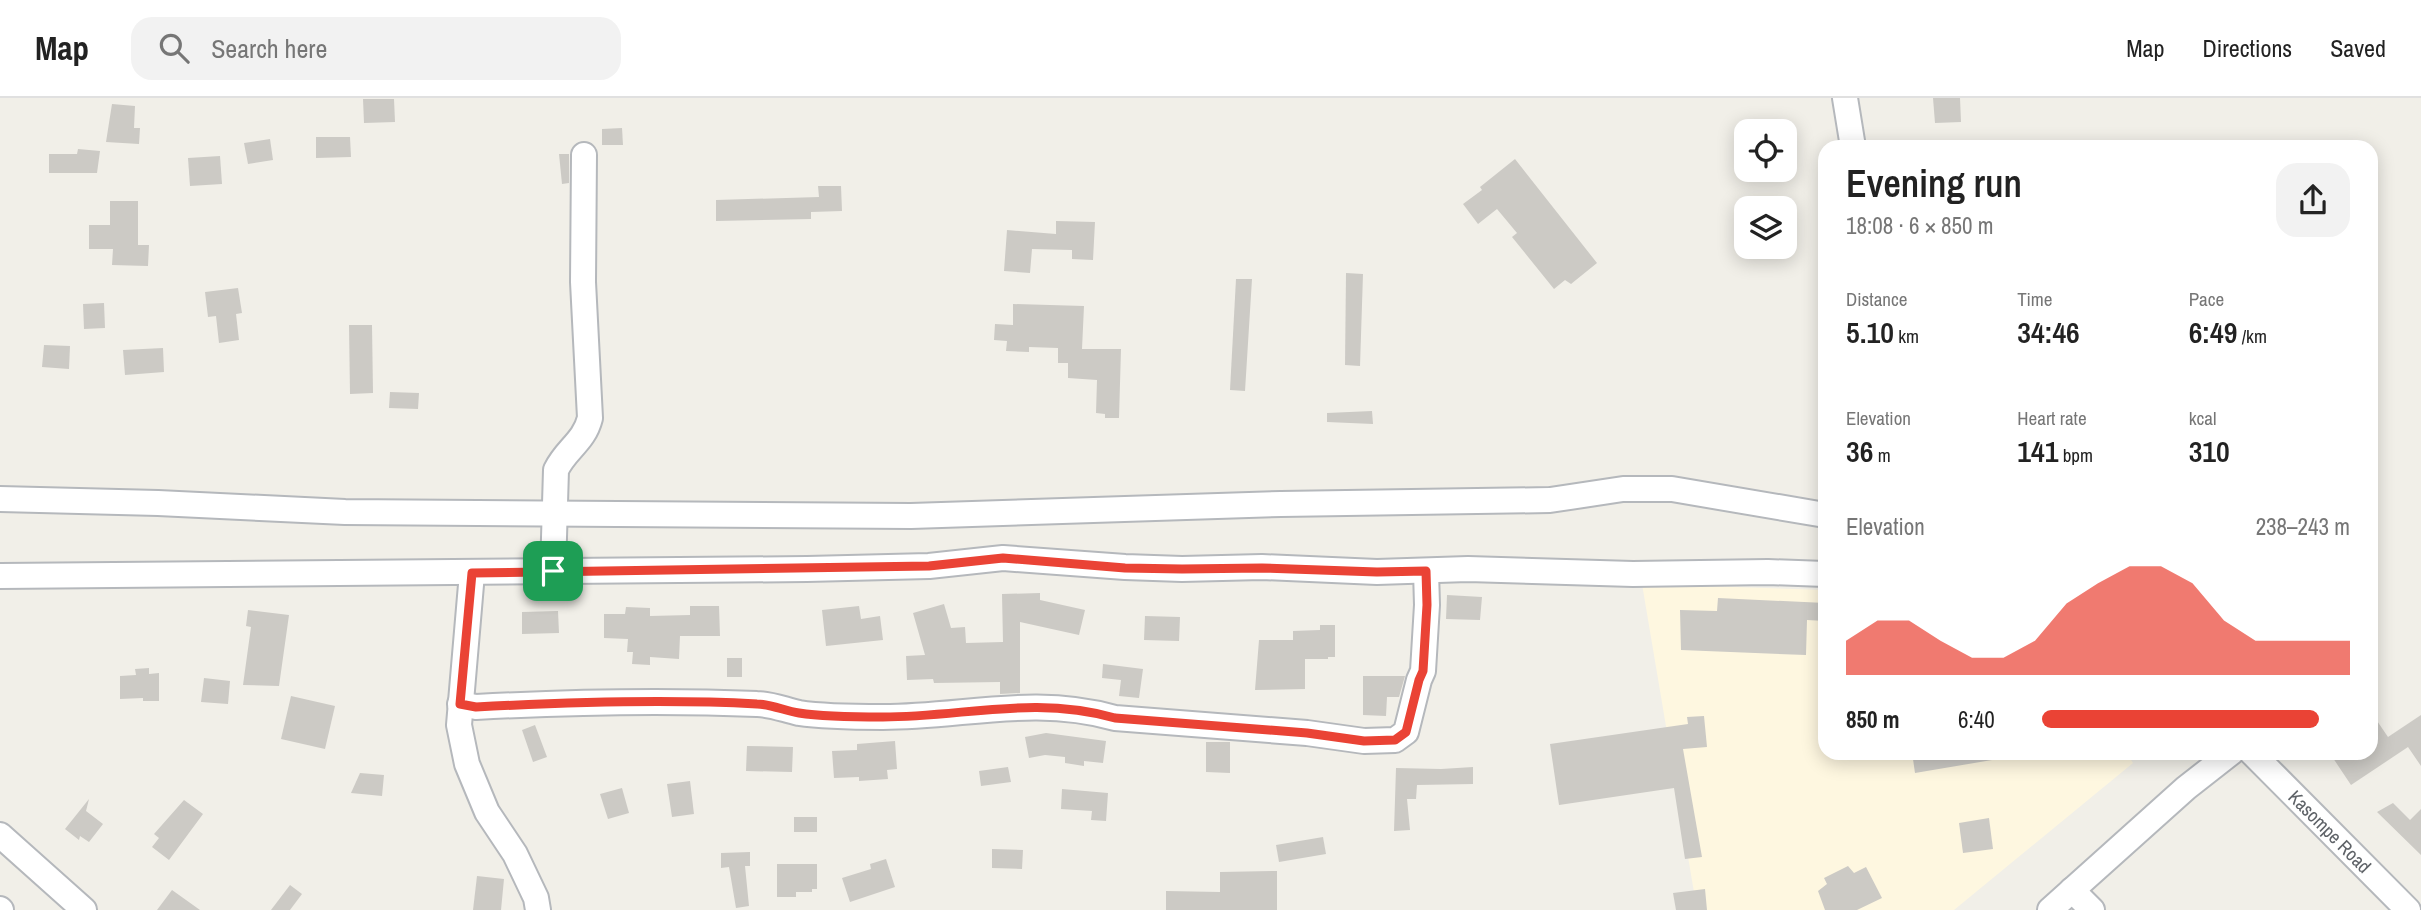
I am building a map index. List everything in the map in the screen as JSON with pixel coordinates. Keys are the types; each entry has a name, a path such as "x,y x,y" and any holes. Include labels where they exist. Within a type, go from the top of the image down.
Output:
{"street":[{"path":"1845,98 1852,140"},
{"path":"553,571 556,470 561,459 587,430 590,418 583,282 584,155"},
{"path":"0,499 345,512 911,516 1281,504 1550,500 1623,489 1672,489 1818,513"},
{"path":"0,576 929,566 1003,558 1125,568 1818,574"},
{"path":"460,704 476,707 605,702 761,704 800,713 881,717 942,716 999,708 1052,706 1095,712 1115,718 1307,733 1364,741 1395,740 1406,732 1423,671 1426,571"},
{"path":"472,573 459,725 467,764 487,812 514,854 536,898 538,910"},
{"path":"2050,910 2186,788 2222,760"},
{"name":"Kasompe Road","path":"2259,760 2408,910"},
{"path":"0,835 83,910"},
{"path":"2072,890 2092,910"}],"shaded area":[{"path":"1642,584 1818,590 1818,760 2131,760 2133,763 1954,910 1697,910"}],"building":[{"path":"1933,98 1960,98 1961,122 1935,123"},
{"path":"363,99 394,99 395,122 364,123"},
{"path":"112,104 135,106 134,128 140,128 139,144 106,142"},
{"path":"622,128 623,145 602,145 602,129"},
{"path":"316,137 350,137 351,157 316,158"},
{"path":"270,139 273,160 248,164 244,143"},
{"path":"78,149 100,151 97,173 49,173 49,154 77,154"},
{"path":"559,154 569,154 569,183 562,184"},
{"path":"220,156 222,184 190,186 188,158"},
{"path":"1515,159 1597,263 1571,284 1565,280 1554,289 1512,237 1517,233 1497,209 1478,224 1463,204"},
{"path":"818,186 841,186 842,211 811,212 811,219 716,221 716,200 819,197"},
{"path":"110,201 138,201 138,245 149,245 148,266 112,265 113,249 89,249 89,225 110,225"},
{"path":"1056,221 1095,222 1093,260 1072,259 1072,250 1032,249 1030,273 1004,271 1007,230 1056,234"},
{"path":"1346,273 1363,274 1360,366 1345,365"},
{"path":"1236,279 1252,279 1245,391 1230,390"},
{"path":"238,288 242,313 236,314 239,340 219,343 216,316 208,317 205,292"},
{"path":"104,303 105,328 84,329 83,304"},
{"path":"1013,304 1084,306 1082,349 1121,349 1119,418 1105,418 1105,414 1096,413 1097,380 1068,378 1068,363 1058,363 1058,348 1029,347 1029,352 1006,351 1007,341 994,340 995,324 1013,325"},
{"path":"349,325 372,325 373,393 350,394"},
{"path":"44,345 70,346 69,369 42,367"},
{"path":"163,348 164,372 125,375 123,350"},
{"path":"390,392 419,393 418,409 389,408"},
{"path":"1372,411 1373,424 1327,422 1327,413"},
{"path":"1040,593 1040,600 1085,610 1079,635 1020,622 1020,693 1000,694 1000,682 934,683 933,679 907,680 906,656 925,655 913,613 944,604 951,628 965,627 966,643 1003,642 1002,594"},
{"path":"1447,595 1482,597 1480,620 1446,619"},
{"path":"1718,598 1818,603 1818,621 1807,620 1806,655 1681,650 1680,610 1717,611"},
{"path":"690,606 719,606 720,636 680,636 679,659 650,657 650,665 632,664 633,652 627,652 628,639 604,638 604,614 625,614 626,607 650,608 650,616 690,615"},
{"path":"859,606 861,619 880,616 883,640 826,646 822,610"},
{"path":"248,610 289,615 279,686 243,685 251,627 246,626"},
{"path":"558,611 559,633 522,634 522,612"},
{"path":"1145,616 1180,617 1179,641 1144,640"},
{"path":"1320,625 1335,625 1335,657 1305,659 1305,689 1255,690 1259,640 1293,640 1293,631 1320,630"},
{"path":"727,658 742,658 742,677 727,677"},
{"path":"1103,664 1143,669 1139,698 1119,696 1121,680 1102,678"},
{"path":"149,668 149,674 159,673 159,701 143,701 143,698 120,699 120,676 136,675 135,669"},
{"path":"1363,676 1405,676 1399,697 1387,697 1386,716 1363,715"},
{"path":"204,678 230,681 228,704 201,702"},
{"path":"291,696 335,706 325,749 281,739"},
{"path":"2421,715 2421,766 2408,747 2351,785 2334,760 2378,760 2378,722 2388,737"},
{"path":"1704,716 1707,747 1683,749 1702,857 1685,859 1674,788 1559,805 1550,744 1688,724 1687,717"},
{"path":"535,725 547,757 533,762 522,730"},
{"path":"1046,733 1106,741 1103,763 1084,761 1084,766 1065,763 1065,757 1045,755 1029,758 1025,737"},
{"path":"895,741 897,769 887,770 888,779 859,781 859,777 834,778 832,751 857,750 857,744"},
{"path":"1206,742 1230,742 1230,773 1206,772"},
{"path":"747,746 793,747 792,772 746,771"},
{"path":"1913,760 1992,760 1915,773"},
{"path":"1008,767 1011,782 981,786 979,771"},
{"path":"1473,767 1473,784 1417,785 1416,799 1407,799 1410,830 1394,831 1396,768"},
{"path":"360,773 384,775 382,796 351,793"},
{"path":"690,781 694,814 672,817 667,784"},
{"path":"622,788 629,813 608,819 600,794"},
{"path":"1062,789 1108,793 1106,821 1091,820 1092,811 1061,809"},
{"path":"89,799 86,811 103,824 89,842 80,836 79,840 65,829"},
{"path":"184,800 203,814 169,860 152,847 159,838 154,834"},
{"path":"2393,803 2410,820 2421,809 2421,855 2377,812"},
{"path":"794,817 817,817 817,832 794,832"},
{"path":"1989,818 1993,849 1963,853 1959,823"},
{"path":"1323,837 1326,854 1279,862 1276,845"},
{"path":"992,849 1023,850 1022,869 992,868"},
{"path":"750,852 750,866 745,866 749,906 736,908 729,867 721,868 721,853"},
{"path":"886,859 895,887 850,902 842,878 871,869 870,864"},
{"path":"777,864 817,864 817,889 812,889 812,892 796,892 796,897 777,897"},
{"path":"1848,866 1854,873 1866,867 1882,898 1857,910 1825,910 1818,891 1827,884 1824,878"},
{"path":"1277,871 1277,910 1166,910 1166,891 1220,892 1220,872"},
{"path":"477,876 504,879 501,910 473,910"},
{"path":"290,885 302,894 290,910 271,910"},
{"path":"1705,889 1707,910 1676,910 1673,893"},
{"path":"172,890 200,910 157,910"}],"route":[{"path":"1003,558 1125,568 1426,571 1423,671 1406,732 1395,740 1386,741 1115,718 1095,712 1052,706 999,708 942,716 881,717 800,713 761,704 664,701 476,707 460,704 472,573 553,571 929,566 1003,558"}]}
